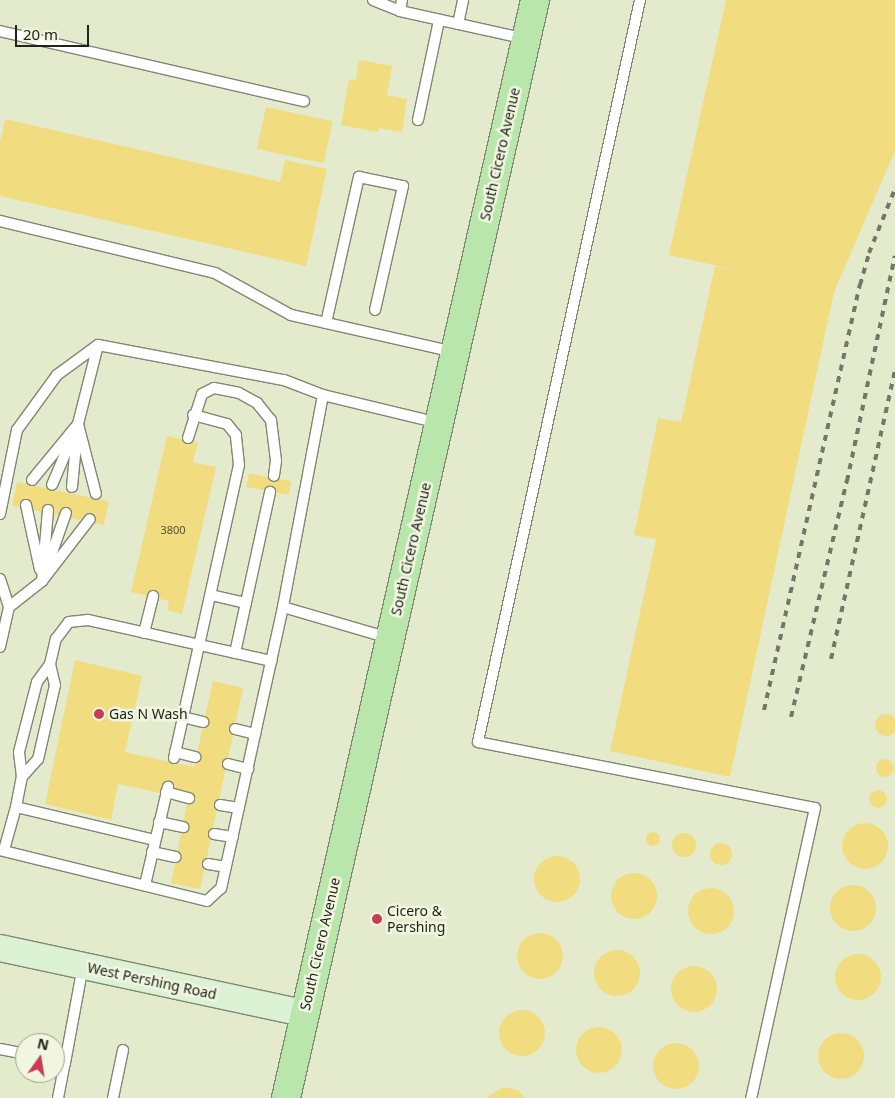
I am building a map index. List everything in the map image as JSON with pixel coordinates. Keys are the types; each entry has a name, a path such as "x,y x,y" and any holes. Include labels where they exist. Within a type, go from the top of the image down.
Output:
{"main road":[{"name":"South Cicero Avenue","path":"286,1098 535,0"},
{"name":"West Pershing Road","path":"0,948 304,1013"}],"lane":[{"path":"373,0 400,11 526,39"},
{"path":"400,11 402,0"},
{"path":"458,24 463,0"},
{"path":"640,0 478,742 815,808 751,1098"},
{"path":"418,120 439,20"},
{"path":"0,31 304,101"},
{"path":"326,323 359,177 403,186 375,310"},
{"path":"0,222 215,273 292,315 455,352"},
{"path":"72,487 78,424 98,345"},
{"path":"0,514 17,430 56,375 98,345 284,380 323,395 439,423"},
{"path":"188,438 202,394 214,388 239,393 257,403 271,420 276,461 274,476"},
{"path":"271,662 88,620 69,622 56,638 50,664 37,682 19,752 22,777 16,807 2,850 207,901 221,888 271,662 323,395"},
{"path":"194,415 226,424 236,435 239,464 174,755 195,757"},
{"path":"32,480 78,424"},
{"path":"52,485 78,424"},
{"path":"78,424 96,494"},
{"path":"235,653 270,492"},
{"path":"26,505 42,581"},
{"path":"42,581 48,510"},
{"path":"42,581 66,513"},
{"path":"9,607 42,581 90,519"},
{"path":"0,579 9,607 0,647"},
{"path":"211,595 246,603"},
{"path":"144,633 153,596"},
{"path":"282,607 390,639"},
{"path":"22,777 38,759 55,685 50,664"},
{"path":"183,717 203,722"},
{"path":"235,729 255,734"},
{"path":"228,764 248,769"},
{"path":"144,885 167,790 189,798"},
{"path":"220,805 239,808"},
{"path":"16,807 155,840"},
{"path":"160,822 183,827"},
{"path":"214,834 233,838"},
{"path":"152,852 175,857"},
{"path":"208,864 226,867"},
{"path":"65,1042 84,966"},
{"path":"0,1049 15,1052"},
{"path":"113,1098 123,1050"},
{"path":"58,1098 59,1083"}],"shaded area":[{"path":"0,0 895,0 895,1098 0,1098"}],"building":[{"path":"726,0 895,0 895,151 834,292 730,777 610,751 656,539 634,535 658,418 681,422 715,266 754,274 669,255"},
{"path":"359,60 392,66 387,95 407,99 402,132 379,128 378,132 341,125 349,79 356,80"},
{"path":"266,107 333,121 324,163 257,149"},
{"path":"5,119 280,182 285,160 327,169 306,266 0,196 0,142"},
{"path":"167,436 198,443 193,462 216,467 182,614 167,610 169,601 131,592"},
{"path":"249,473 291,481 289,495 246,487"},
{"path":"17,482 109,502 104,525 12,505"},
{"path":"75,660 142,676 125,752 194,767 213,681 243,688 200,889 171,883 188,799 118,784 111,820 45,804"},
{"path":"886,714 894,717 897,725 894,733 886,736 878,733 875,725 878,717"},
{"path":"885,759 891,762 894,768 891,774 885,777 879,774 876,768 879,762"},
{"path":"878,790 884,793 887,799 884,805 878,808 872,805 869,799 872,793"},
{"path":"865,823 878,827 884,833 888,846 884,859 878,865 865,869 852,865 846,859 842,846 846,833 852,827"},
{"path":"653,832 658,834 660,839 658,844 653,846 648,844 646,839 648,834"},
{"path":"684,833 692,837 696,845 692,853 684,857 676,853 672,845 676,837"},
{"path":"717,843 725,843 732,850 732,858 725,865 717,865 710,858 710,850"},
{"path":"557,856 570,860 576,866 580,879 576,892 570,898 557,902 544,898 538,892 534,879 538,866 544,860"},
{"path":"634,873 647,877 653,883 657,896 653,909 647,915 634,919 621,915 615,909 611,896 615,883 621,877"},
{"path":"853,885 866,889 872,895 876,908 872,921 866,927 853,931 840,927 834,921 830,908 834,895 840,889"},
{"path":"711,888 724,892 730,898 734,911 730,924 724,930 711,934 698,930 692,924 688,911 692,898 698,892"},
{"path":"540,933 553,937 559,943 563,956 559,969 553,975 540,979 527,975 521,969 517,956 521,943 527,937"},
{"path":"617,950 630,954 636,960 640,973 636,986 630,992 617,996 604,992 598,986 594,973 598,960 604,954"},
{"path":"858,954 871,958 877,964 881,977 877,990 871,996 858,1000 845,996 839,990 835,977 839,964 845,958"},
{"path":"694,966 707,970 713,976 717,989 713,1002 707,1008 694,1012 681,1008 675,1002 671,989 675,976 681,970"},
{"path":"522,1010 535,1014 541,1020 545,1033 541,1046 535,1052 522,1056 509,1052 503,1046 499,1033 503,1020 509,1014"},
{"path":"599,1027 612,1031 618,1037 622,1050 618,1063 612,1069 599,1073 586,1069 580,1063 576,1050 580,1037 586,1031"},
{"path":"841,1033 854,1037 860,1043 864,1056 860,1069 854,1075 841,1079 828,1075 822,1069 818,1056 822,1043 828,1037"},
{"path":"676,1043 689,1047 695,1053 699,1066 695,1079 689,1085 676,1089 663,1085 657,1079 653,1066 657,1053 663,1047"},
{"path":"503,1087 518,1090 525,1098 486,1098"}],"railway":[{"path":"764,710 860,285 869,253 895,189"},
{"path":"791,717 847,481 895,256"},
{"path":"831,659 895,371"}],"place":[{"name":"Gas N Wash","path":"99,714"},
{"name":"Cicero & Pershing","path":"377,919"}]}
